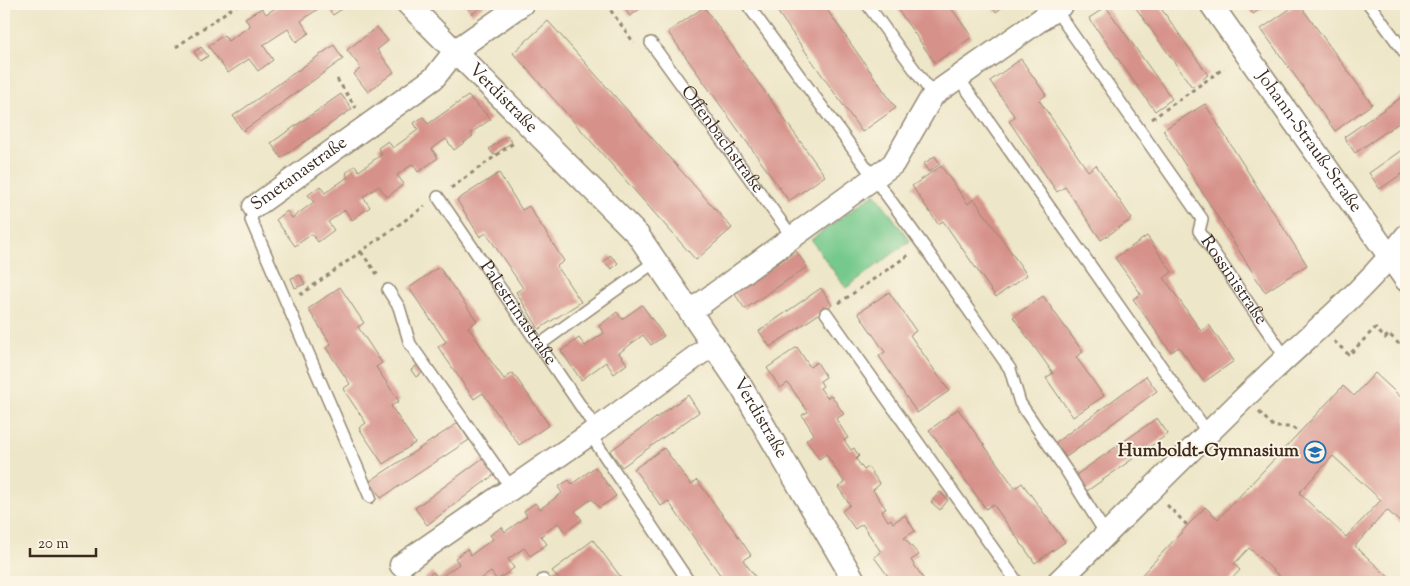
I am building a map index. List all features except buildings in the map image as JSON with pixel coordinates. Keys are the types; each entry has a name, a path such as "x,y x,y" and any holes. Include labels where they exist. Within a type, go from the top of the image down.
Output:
{"street":[{"name":"Verdistraße","path":"408,4 456,50 638,235 714,344 742,388 855,582"},
{"name":"Smetanastraße","path":"254,207 434,78 456,50 522,4"},
{"name":"Johann-Strauß-Straße","path":"1212,4 1406,280"},
{"path":"691,311 893,164 933,95 1059,6"},
{"path":"1058,582 1208,433 1359,290 1390,257 1406,236"},
{"path":"404,574 512,489 594,432 714,344"}],"lane":[{"path":"747,4 923,245 1010,369 1020,403 1066,470 1106,534"},
{"path":"867,4 933,95"},
{"path":"1369,4 1406,54"},
{"path":"1059,6 1137,130"},
{"name":"Offenbachstraße","path":"650,43 793,238"},
{"path":"958,77 1208,433"},
{"name":"Rossinistraße","path":"1137,130 1202,219 1199,231 1286,358"},
{"name":"Palestrinastraße","path":"438,197 540,345 689,582"},
{"name":"Smetanastraße","path":"254,207 251,220 370,498"},
{"path":"540,345 656,261"},
{"path":"388,290 399,307 410,344 512,489"},
{"path":"826,313 1018,582"}],"path":[{"path":"176,47 238,4"},
{"path":"606,4 639,49 650,43"},
{"path":"1137,130 1224,68"},
{"path":"337,79 368,125"},
{"path":"287,304 535,130"},
{"path":"842,301 923,245"},
{"path":"361,252 388,290"},
{"path":"1331,338 1349,356 1375,328 1386,338 1389,334 1406,351"},
{"path":"1257,410 1274,427 1292,427 1299,433"},
{"path":"1172,510 1188,526"}],"green space":[{"path":"875,193 910,241 846,288 811,240"}],"place":[{"name":"Humboldt-Gymnasium","path":"1315,452"}]}
